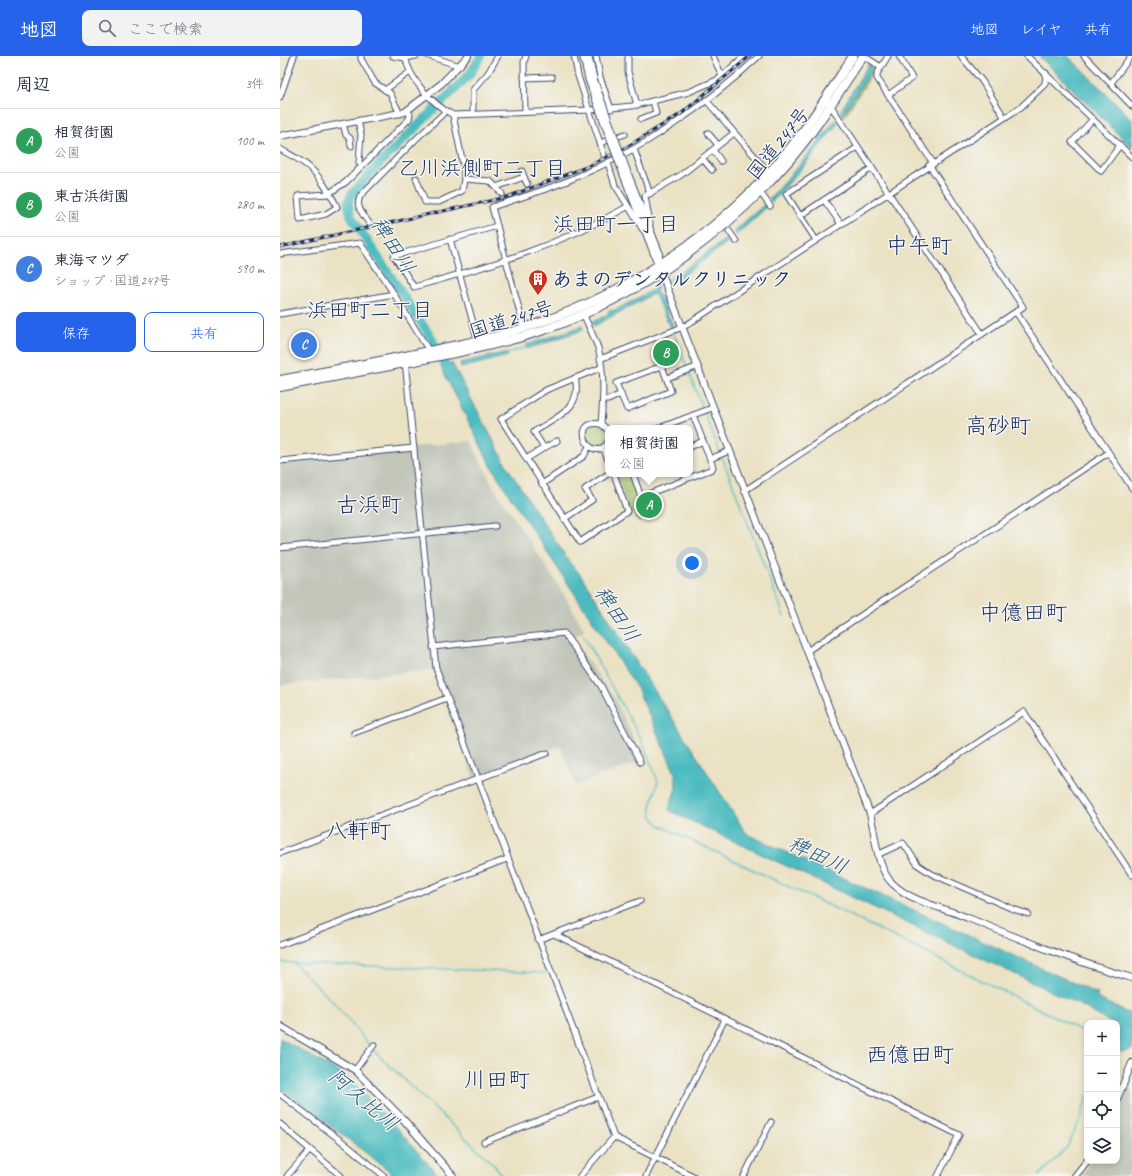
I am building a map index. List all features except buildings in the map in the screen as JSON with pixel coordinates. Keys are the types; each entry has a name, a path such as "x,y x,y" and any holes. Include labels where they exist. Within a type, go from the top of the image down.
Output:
{"highway":[{"name":"国道247号","path":"828,102 853,56"},
{"name":"国道247号","path":"280,387 432,353 508,341 585,317 661,271 727,228 762,196 772,175 790,148 866,57"},
{"name":"国道247号","path":"449,351 524,328 591,302 661,271 772,175"},
{"name":"国道247号","path":"280,380 405,359"}],"street":[{"path":"280,97 294,56"},
{"path":"362,56 361,59 372,78 393,99 400,114"},
{"path":"394,56 416,56"},
{"path":"429,56 460,66"},
{"path":"280,136 400,114 429,96 460,66 468,56"},
{"path":"473,114 473,90 488,73 498,56"},
{"path":"525,111 524,62 526,56"},
{"path":"574,56 578,76 591,110 604,155"},
{"path":"583,56 648,233"},
{"path":"588,56 592,80"},
{"path":"596,56 600,77 611,109"},
{"path":"628,56 628,72 637,104"},
{"path":"713,56 722,76"},
{"path":"405,57 410,72 429,96 445,111 453,115 525,111 611,109 653,102 689,92 722,76 744,56"},
{"path":"524,328 492,207 571,180 634,149 706,100 759,56"},
{"path":"744,491 1023,307 877,78 877,74 888,56"},
{"path":"888,95 912,78 899,56"},
{"path":"961,56 982,81 1004,117"},
{"path":"1027,56 1132,157"},
{"path":"1084,56 1132,106"},
{"path":"1111,83 1131,56"},
{"path":"866,57 881,67"},
{"path":"385,90 410,72"},
{"path":"600,359 679,328 1020,107 1039,92 1045,84 1046,73"},
{"path":"524,78 552,78"},
{"path":"706,100 772,175"},
{"path":"641,119 656,113 653,102"},
{"path":"828,102 982,334"},
{"path":"280,149 311,168 328,194 337,208 326,214 300,220 298,196 328,194 350,179 409,119 410,114 407,111"},
{"path":"369,223 359,207 358,202 361,195 445,111"},
{"path":"416,178 425,202 439,202 462,191 464,169 453,115"},
{"path":"1093,119 1072,142 1100,171 1120,146"},
{"path":"358,121 361,134 359,163"},
{"path":"343,124 346,134 350,138 351,146"},
{"path":"708,133 718,145"},
{"path":"648,233 645,196 681,175 734,133"},
{"path":"600,143 625,134"},
{"path":"816,240 786,194 858,147"},
{"path":"634,149 650,194"},
{"path":"713,150 721,161"},
{"path":"702,158 712,170"},
{"path":"608,163 615,186 627,207 648,233 659,252 661,271 668,287 679,328 694,368 707,410 724,453 744,491 870,814 879,854 886,876 892,883 909,895 1022,940 1132,978"},
{"path":"800,216 872,168"},
{"path":"522,171 527,184"},
{"path":"496,187 524,177"},
{"path":"464,180 490,182 502,194"},
{"path":"762,196 770,206"},
{"path":"824,200 841,224"},
{"path":"497,226 394,256 414,287 507,261 594,226 627,207"},
{"path":"727,228 736,241"},
{"path":"450,239 478,341"},
{"path":"280,254 360,243 432,353"},
{"path":"280,314 394,294"},
{"path":"1016,312 1132,488"},
{"path":"585,317 598,348 600,359 603,400 601,424"},
{"path":"405,359 436,668 507,859 614,1137 693,1176"},
{"path":"662,366 667,378 671,391 627,409 616,383 662,366"},
{"path":"600,368 546,390 501,419 580,542 627,511 615,477"},
{"path":"667,378 694,368"},
{"path":"544,448 534,432 570,407 577,394 575,378"},
{"path":"603,400 608,400 621,394"},
{"path":"667,425 707,410"},
{"path":"693,415 713,467 712,469 693,477"},
{"path":"605,427 601,424 593,424 586,429 584,437 589,446 595,448 603,447 605,452"},
{"path":"693,445 703,441"},
{"path":"526,459 556,442"},
{"path":"542,484 584,456 589,446"},
{"path":"280,461 414,448"},
{"path":"710,459 724,453"},
{"path":"807,652 1108,453"},
{"path":"564,519 592,500 585,489 605,476"},
{"path":"634,477 640,494 644,496 692,477"},
{"path":"280,548 495,526"},
{"path":"433,646 564,633 601,686 640,762"},
{"path":"354,733 447,698"},
{"path":"870,814 1024,712 1132,875"},
{"path":"280,853 547,753"},
{"path":"879,854 903,843 918,865 932,874 1028,914"},
{"path":"280,945 507,859"},
{"path":"901,895 909,895"},
{"path":"538,940 640,901"},
{"path":"554,934 959,1135 938,1176"},
{"path":"646,1176 654,1157 725,1019"},
{"path":"280,1026 355,1070 403,1119 453,1176"},
{"path":"355,1070 374,1045"},
{"path":"1120,1092 1131,1065"},
{"path":"280,1094 384,1176"},
{"path":"484,1142 598,1097"},
{"path":"744,1176 771,1122"},
{"path":"280,1124 341,1176"},
{"path":"580,1176 614,1137"},
{"path":"286,1176 310,1150"},
{"path":"1075,1176 1085,1164"}],"shaded area":[{"path":"471,441 493,486 557,583 585,631 571,637 615,699 644,760 576,785 560,746 474,778 433,670 280,685 280,460"},
{"path":"1132,1077 1132,1176 1081,1176 1089,1164 1120,1164 1120,1102"}],"green space":[{"path":"871,65 876,68 844,117 843,115 871,71"},
{"path":"675,343 680,354 657,364 653,352"},
{"path":"593,425 601,425 604,428 605,441 601,445 593,445 587,439 587,431"},
{"path":"618,477 631,477 647,517 639,522 629,508"},
{"path":"651,495 658,510 648,517 641,500"}],"water":[{"path":"1039,56 1068,56 1132,119 1132,148"},
{"path":"869,63 871,71 842,115 840,112"},
{"path":"835,120 838,123 803,167 772,202 769,199 801,163"},
{"path":"765,204 767,207 736,235 734,231"},
{"path":"729,235 731,238 729,241 680,278 675,278 673,275 677,275"},
{"path":"656,286 658,290 656,292 661,298 673,326 670,328 656,297 653,294 594,326 592,322 607,315 609,311 615,310 651,291"},
{"path":"582,326 583,330 527,349 526,345"},
{"path":"507,352 508,356 461,368 460,363"},
{"path":"452,363 508,468 570,563 580,574 744,830 749,835 1098,994 1097,998 1132,1015 1132,1050 1120,1052 1120,1020 1106,1020 1080,1005 670,811 669,809 676,787 675,773 637,688 490,464 440,365"},
{"name":"阿久比川","path":"280,1038 349,1078 396,1127 439,1176 393,1176 387,1169 280,1087"}],"waterway":[{"name":"稗田川","path":"450,374 432,339 351,216 348,203 351,195 381,162 470,74 481,56"},
{"path":"448,84 453,89"},
{"path":"666,281 675,276"},
{"path":"656,287 663,283"},
{"path":"671,326 720,453"},
{"path":"506,354 527,347"},
{"path":"722,457 784,616"},
{"path":"584,637 641,739 658,781 651,807 652,817 661,826 874,927 1065,1022 1084,1033"},
{"path":"280,962 294,963 334,1003 371,1047"},
{"path":"294,963 545,973"},
{"path":"373,1050 494,1165 502,1176"},
{"path":"1039,1176 1067,1147 1080,1120 1084,1106"}],"railway":[{"path":"280,247 507,197 586,167 623,149 682,113 750,56"}],"place":[{"name":"あまのデンタルクリニック","path":"538,296"},
{"name":"東海マツダ","path":"304,345"},
{"name":"東古浜街園","path":"666,353"},
{"name":"相賀街園","path":"649,505"}],"district":[{"name":"乙川浜側町二丁目","path":"482,168"},
{"name":"浜田町一丁目","path":"616,224"},
{"name":"中午町","path":"919,245"},
{"name":"浜田町二丁目","path":"370,310"},
{"name":"高砂町","path":"998,425"},
{"name":"古浜町","path":"369,504"},
{"name":"中億田町","path":"1023,612"},
{"name":"八軒町","path":"358,830"},
{"name":"西億田町","path":"910,1054"},
{"name":"川田町","path":"497,1079"}]}
